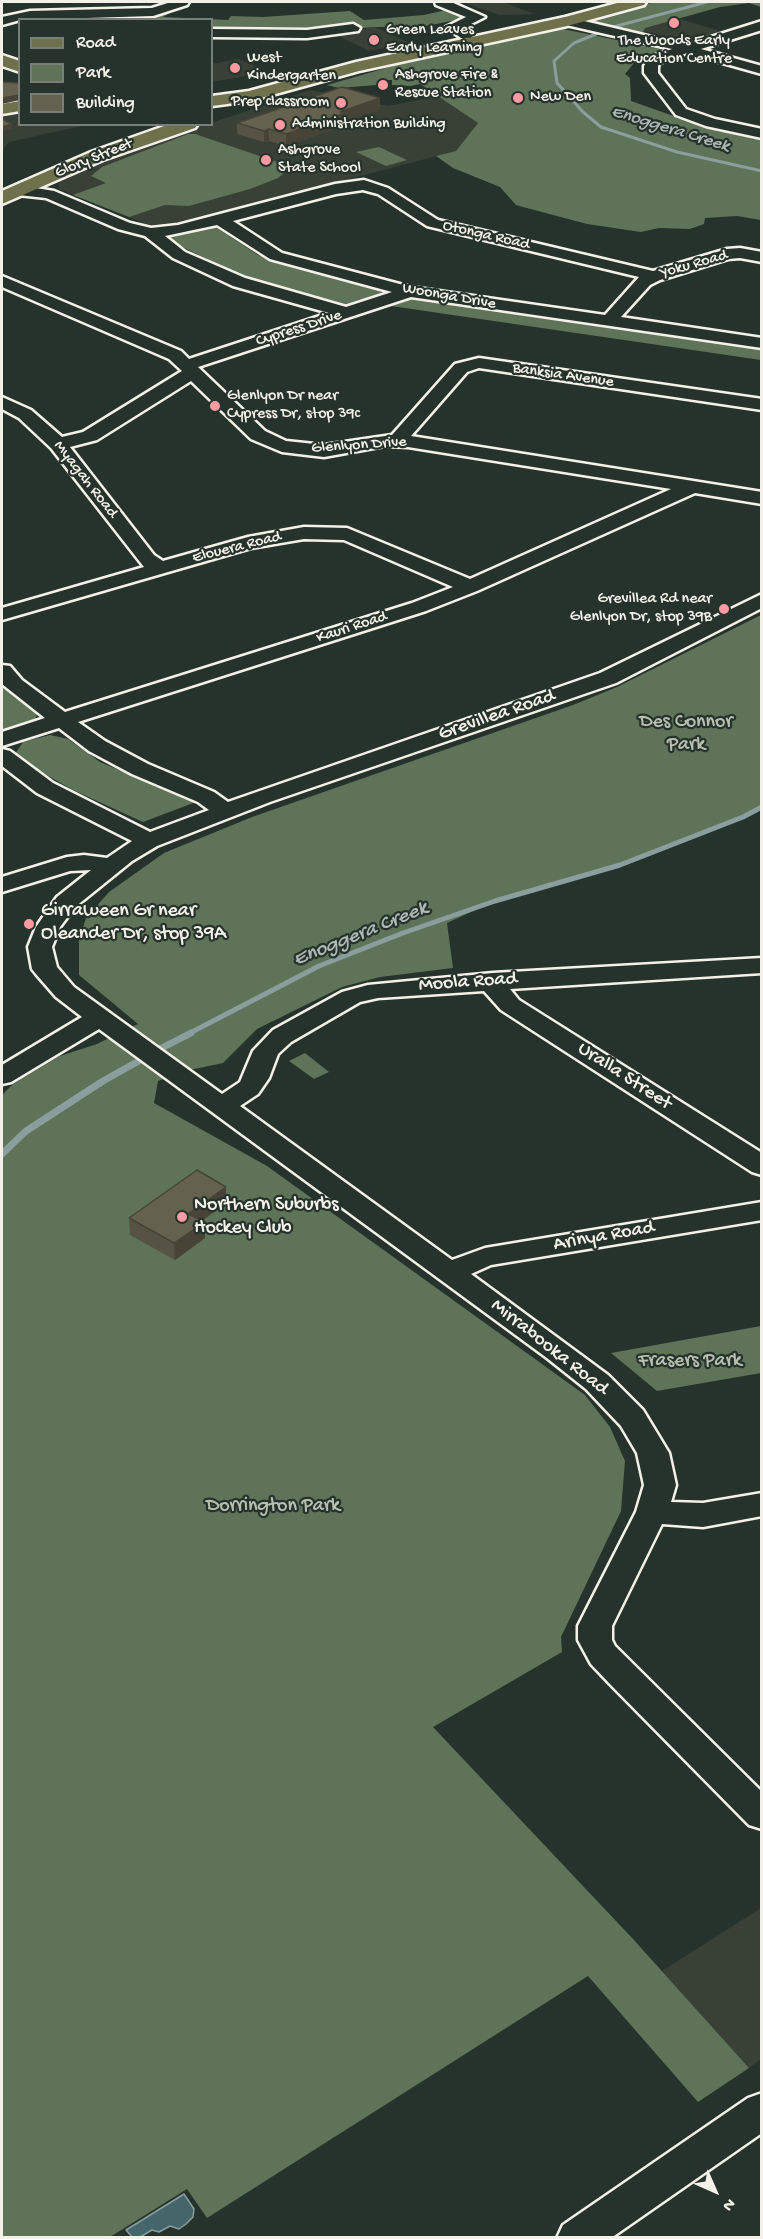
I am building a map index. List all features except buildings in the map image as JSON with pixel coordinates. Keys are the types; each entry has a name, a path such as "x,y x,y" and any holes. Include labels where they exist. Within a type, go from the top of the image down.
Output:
{"main road":[{"path":"561,19 617,2"},
{"path":"213,88 266,80 638,2"},
{"path":"213,117 246,101 471,38"},
{"path":"2,60 18,66"},
{"path":"213,93 235,92 246,101"},
{"path":"213,101 246,101"},
{"path":"2,109 18,106"},
{"name":"Glory Street","path":"10,194 42,188 97,156 183,126"}],"street":[{"path":"2,21 30,15 153,12 182,2"},
{"path":"441,2 454,4 478,17 453,27 471,38"},
{"path":"561,19 687,48 762,70"},
{"path":"762,25 687,48 651,63 651,73 676,107 692,117 762,134"},
{"path":"2,27 18,29"},
{"path":"213,33 301,34 353,28"},
{"name":"Otonga Road","path":"221,219 335,189 364,185 383,191 423,218 440,226 654,276"},
{"path":"42,188 124,226 151,233 165,233 221,219"},
{"name":"Woonga Drive","path":"221,219 276,256 410,292 762,343"},
{"path":"151,233 179,255 239,282 347,313"},
{"name":"Yoku Road","path":"609,321 644,281 654,276 728,254 740,253 762,257"},
{"name":"Glenlyon Drive","path":"2,281 175,355 258,435 282,446 324,451 397,440 762,498"},
{"name":"Cypress Drive","path":"58,444 90,436 190,369 410,292"},
{"name":"Banksia Avenue","path":"397,440 461,368 479,363 762,405"},
{"name":"Myagah Road","path":"2,402 25,414 58,444 147,559 159,568"},
{"name":"Kauri Road","path":"2,739 386,618 470,587 692,487"},
{"name":"Elouera Road","path":"2,614 278,536 304,533 347,534 470,587"},
{"name":"Grevillea Road","path":"112,866 149,841 224,810 608,678 762,600"},
{"path":"2,671 14,684 96,746 140,769 206,797 224,810"},
{"path":"2,756 45,788 149,841"},
{"path":"2,885 67,864 84,862 112,866"},
{"name":"Mirrabooka Road","path":"112,866 66,902 48,927 40,947 45,969 65,992 558,1351 597,1382 632,1418 653,1453 660,1485 652,1512 595,1626 594,1640 603,1655 621,1674 762,1815"},
{"name":"Moola Road","path":"222,1106 246,1091 253,1083 266,1051 273,1042 351,997 396,987 762,965"},
{"name":"Uralla Street","path":"493,981 496,989 510,1005 762,1166"},
{"path":"2,1076 108,1025"},
{"name":"Arinya Road","path":"449,1272 485,1257 762,1210"},
{"path":"652,1512 689,1516 753,1508"},
{"path":"577,2238 762,2110"}],"shaded area":[{"path":"462,2 503,2 534,14 500,15"},
{"name":"The Woods Early Education Centre","path":"673,17 720,31 690,41 633,29"},
{"name":"Green Leaves Early Learning","path":"375,27 409,43 369,51 334,34"},
{"name":"West Kindergarten","path":"239,59 267,72 213,82 213,64"},
{"name":"Ashgrove State School","path":"310,90 388,106 439,96 478,123 456,151 169,226 154,227 59,189 59,182 193,129 213,126 213,122"},
{"path":"18,113 18,126 81,126 9,142 2,151 2,117"},
{"path":"761,1908 761,2059 749,2068 662,1971"}],"green space":[{"path":"654,2 761,2 761,7 749,3 720,7 645,28 643,32 637,33 590,22"},
{"path":"450,9 466,18 421,27 375,27 308,32 213,32 213,19 228,20 231,16 263,17 350,11 364,20 424,15"},
{"path":"171,12 163,17 185,18 82,18 159,15"},
{"path":"558,28 660,49 663,51 634,63 625,74 630,78 631,101 696,124 761,140 761,220 737,216 705,218 704,224 690,229 659,228 641,232 587,224 516,205 500,187 453,168 436,156 456,151 478,123 420,84 392,85 392,80 382,80 376,85 339,88 327,85 393,66"},
{"path":"188,134 195,134 292,167 278,178 250,189 189,206 165,205 129,217 73,195 106,183 91,176 102,167"},
{"path":"379,147 407,160 386,166 356,152"},
{"path":"214,226 258,255 387,290 345,308 248,279 164,238"},
{"path":"420,295 761,347 761,360 391,306"},
{"name":"Dorrington Park","path":"761,615 761,807 743,817 620,865 495,901 447,923 453,968 380,977 342,987 257,1029 223,1063 185,1071 158,1081 154,1103 267,1166 585,1395 610,1427 625,1461 621,1511 561,1637 562,1652 433,1727 633,1939 749,2068 698,2102 588,1976 207,2218 187,2189 110,2237 2,2237 2,1095 13,1084 60,1056 97,1044 138,1024 79,975 79,940 86,918 109,892 164,853 252,817 573,705 617,687"},
{"path":"2,684 37,714 35,721 2,733"},
{"path":"50,735 68,739 100,762 196,802 143,822 73,790 15,754 23,742"},
{"path":"305,1053 329,1072 314,1079 289,1061"},
{"name":"Frasers Park","path":"761,1326 761,1373 657,1391 611,1353"}],"water":[{"path":"184,2194 194,2209 193,2217 179,2229 170,2226 159,2232 152,2230 140,2237 132,2237 126,2230"}],"waterway":[{"name":"Enoggera Creek","path":"707,2 613,27 574,43 554,61 557,83 583,112 601,127 677,152 762,171"},
{"name":"Enoggera Creek","path":"188,1034 319,966 403,933 495,901 620,865 743,817 762,807"},
{"name":"Enoggera Creek","path":"154,1052 191,1033"},
{"name":"Enoggera Creek","path":"2,1154 26,1131 103,1081 146,1057"}],"place":[{"name":"The Woods Early Education Centre","path":"674,23"},
{"name":"Green Leaves Early Learning","path":"374,40"},
{"name":"West Kindergarten","path":"235,68"},
{"name":"Ashgrove Fire & Rescue Station","path":"383,85"},
{"name":"New Den","path":"518,98"},
{"name":"Prep classroom","path":"341,103"},
{"name":"Administration Building","path":"280,125"},
{"name":"Ashgrove State School","path":"266,160"},
{"name":"Glenlyon Dr near Cypress Dr, stop 39c","path":"215,406"},
{"name":"Grevillea Rd near Glenlyon Dr, stop 39B","path":"724,609"},
{"name":"Girraween Gr near Oleander Dr, stop 39A","path":"29,924"},
{"name":"Northern Suburbs Hockey Club","path":"182,1217"}],"park label":[{"name":"Des Connor Park","path":"686,734"}]}
